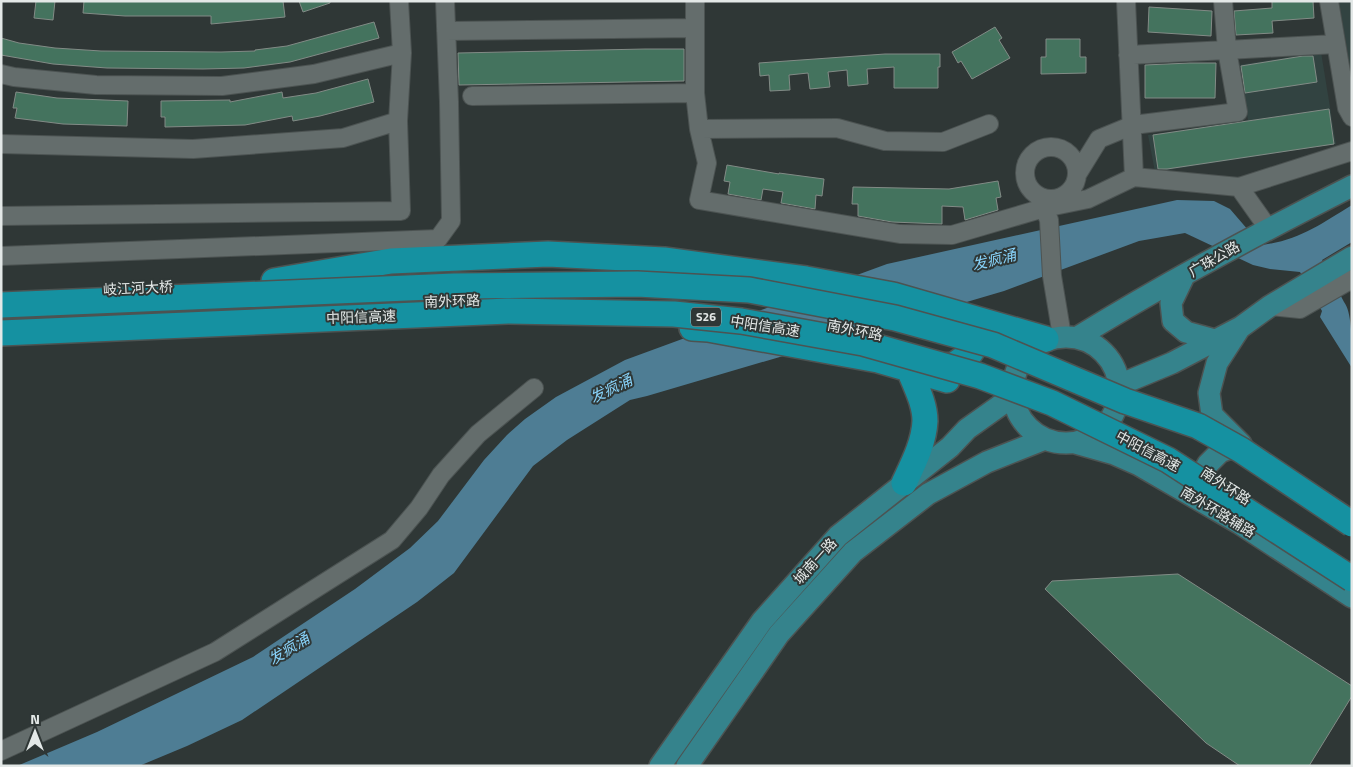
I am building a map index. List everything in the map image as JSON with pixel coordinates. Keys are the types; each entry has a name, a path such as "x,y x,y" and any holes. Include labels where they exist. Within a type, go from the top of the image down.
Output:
{"highway":[{"path":"274,282 391,261 548,254 664,260 833,284 893,295 958,314 1062,338"},
{"name":"南外环路","path":"274,282 430,272 525,269 613,270 784,288 946,322 1043,356 1154,408 1293,492 1352,533"},
{"name":"岐江河大桥","path":"1,295 274,282"},
{"name":"中阳信高速","path":"1,305 454,286 637,284 749,290 895,318 994,345 1125,401 1198,426 1241,450 1352,524"},
{"name":"南外环路","path":"273,311 434,301 572,297 682,303 768,314 887,336 1003,372 1083,405 1182,457 1352,567"},
{"path":"273,311 420,321 619,322 708,329 878,360 1012,397"},
{"name":"岐江河大桥","path":"1,322 273,311"},
{"name":"中阳信高速","path":"1,333 508,312 674,314 742,321 863,343 980,376 1052,403 1168,460 1352,579"},
{"path":"909,369 954,365 969,355 973,349 974,336 966,322 958,314"},
{"path":"904,483 919,449 925,420 920,397 909,369"}],"main road":[{"name":"广珠公路","path":"1062,338 1132,304 1268,228 1352,186"},
{"path":"1120,385 1172,363 1241,327 1270,306 1306,295 1345,272"},
{"path":"1184,276 1171,303 1173,321 1186,332 1215,340"},
{"path":"1241,327 1217,363 1209,393 1212,415 1241,444"},
{"path":"1062,338 1094,344 1107,354 1115,369 1120,385 1118,401 1113,416 1103,428 1090,437 1075,443 1060,443 1045,439 1029,429 1018,415 1012,397 1012,379 1019,362 1031,349 1062,338"},
{"path":"1120,385 1207,425 1241,444 1281,467 1352,515"},
{"name":"城南一路","path":"660,766 762,621 838,536 950,447 967,429 1012,397"},
{"name":"城南一路","path":"687,766 779,634 852,552 928,494 987,462 1045,439"},
{"name":"南外环路辅路","path":"1075,443 1114,454 1140,465 1239,523 1352,597"},
{"path":"1204,503 1200,480 1208,464 1220,452 1241,444"},
{"path":"838,536 848,543 852,552"}],"street":[{"path":"1,216 401,211 398,120 402,53 399,1"},
{"path":"1,256 438,239 451,221 445,1"},
{"path":"695,1 694,93 699,129 708,163 699,200 900,234 952,235 1088,199 1134,177 1239,187 1352,151"},
{"path":"1126,1 1134,177"},
{"path":"1078,173 1099,139 1132,125 1238,112 1227,50 1223,1"},
{"path":"1330,1 1336,44 1350,110"},
{"path":"446,31 694,28"},
{"path":"1128,55 1336,44"},
{"path":"1,74 14,78 96,85 222,86 314,74 402,53"},
{"path":"472,96 694,93"},
{"path":"1,144 193,149 342,138 398,120"},
{"path":"699,129 837,128 885,141 943,142 989,124"},
{"path":"1045,209 1056,199 1065,196 1072,190 1076,182 1077,164 1066,151 1059,148 1042,148 1035,152 1029,159 1025,175 1027,183 1045,209 1052,276 1062,338"},
{"path":"1239,187 1268,228"},
{"path":"1,751 215,652 392,540 419,508 441,475 478,434 534,388"}],"shaded area":[{"path":"1339,1 1352,1 1352,78"},
{"path":"1321,52 1336,144 1155,172 1148,135 1248,120 1239,65"}],"water":[{"name":"发疯涌","path":"1177,200 1214,201 1230,209 1261,245 1298,236 1352,205 1352,242 1322,260 1347,307 1351,333 1352,368 1320,317 1322,311 1300,272 1253,265 1185,233 1139,241 1004,291 630,400 567,440 533,466 454,573 417,602 242,720 139,766 17,766 97,732 253,657 355,589 410,548 438,521 484,460 525,419 556,397 625,360 887,264"}],"building":[{"path":"36,1 55,1 53,20 34,18"},
{"path":"84,1 283,1 285,17 211,24 211,16 125,16 83,13"},
{"path":"299,1 330,1 330,3 303,12"},
{"path":"1272,1 1313,1 1314,18 1272,21 1273,33 1236,35 1234,11 1272,8"},
{"path":"1149,7 1212,11 1211,36 1148,32"},
{"path":"374,22 379,38 290,62 244,68 107,68 53,64 1,55 1,38 19,43 55,48 101,51 255,51 287,46"},
{"path":"995,27 1002,38 999,40 1010,58 972,79 961,61 958,63 952,52"},
{"path":"1046,39 1080,39 1080,57 1086,57 1086,73 1041,74 1041,57 1046,57"},
{"path":"684,49 684,81 459,85 458,53"},
{"path":"885,54 940,54 938,88 894,88 894,67 867,69 868,84 848,86 847,70 828,72 830,87 810,89 808,73 789,75 790,90 770,91 769,75 760,76 759,63"},
{"path":"1313,56 1317,82 1245,93 1241,66"},
{"path":"1216,63 1215,98 1145,98 1145,65"},
{"path":"368,79 374,102 293,121 292,116 245,125 165,127 165,117 161,117 161,101 230,100 230,102 282,92 283,98 316,93"},
{"path":"16,92 57,98 128,101 127,126 63,124 15,118 17,108 13,108"},
{"path":"1329,109 1334,144 1158,169 1153,135"},
{"path":"727,165 824,179 822,196 816,195 815,209 781,203 783,192 763,189 761,200 728,194 730,182 724,181"},
{"path":"998,181 1001,197 996,198 998,210 965,220 963,207 942,206 942,224 892,222 858,216 858,204 852,204 853,187 949,189"},
{"path":"1178,574 1352,686 1352,696 1309,766 1240,766 1206,743 1045,589 1052,581"}]}
